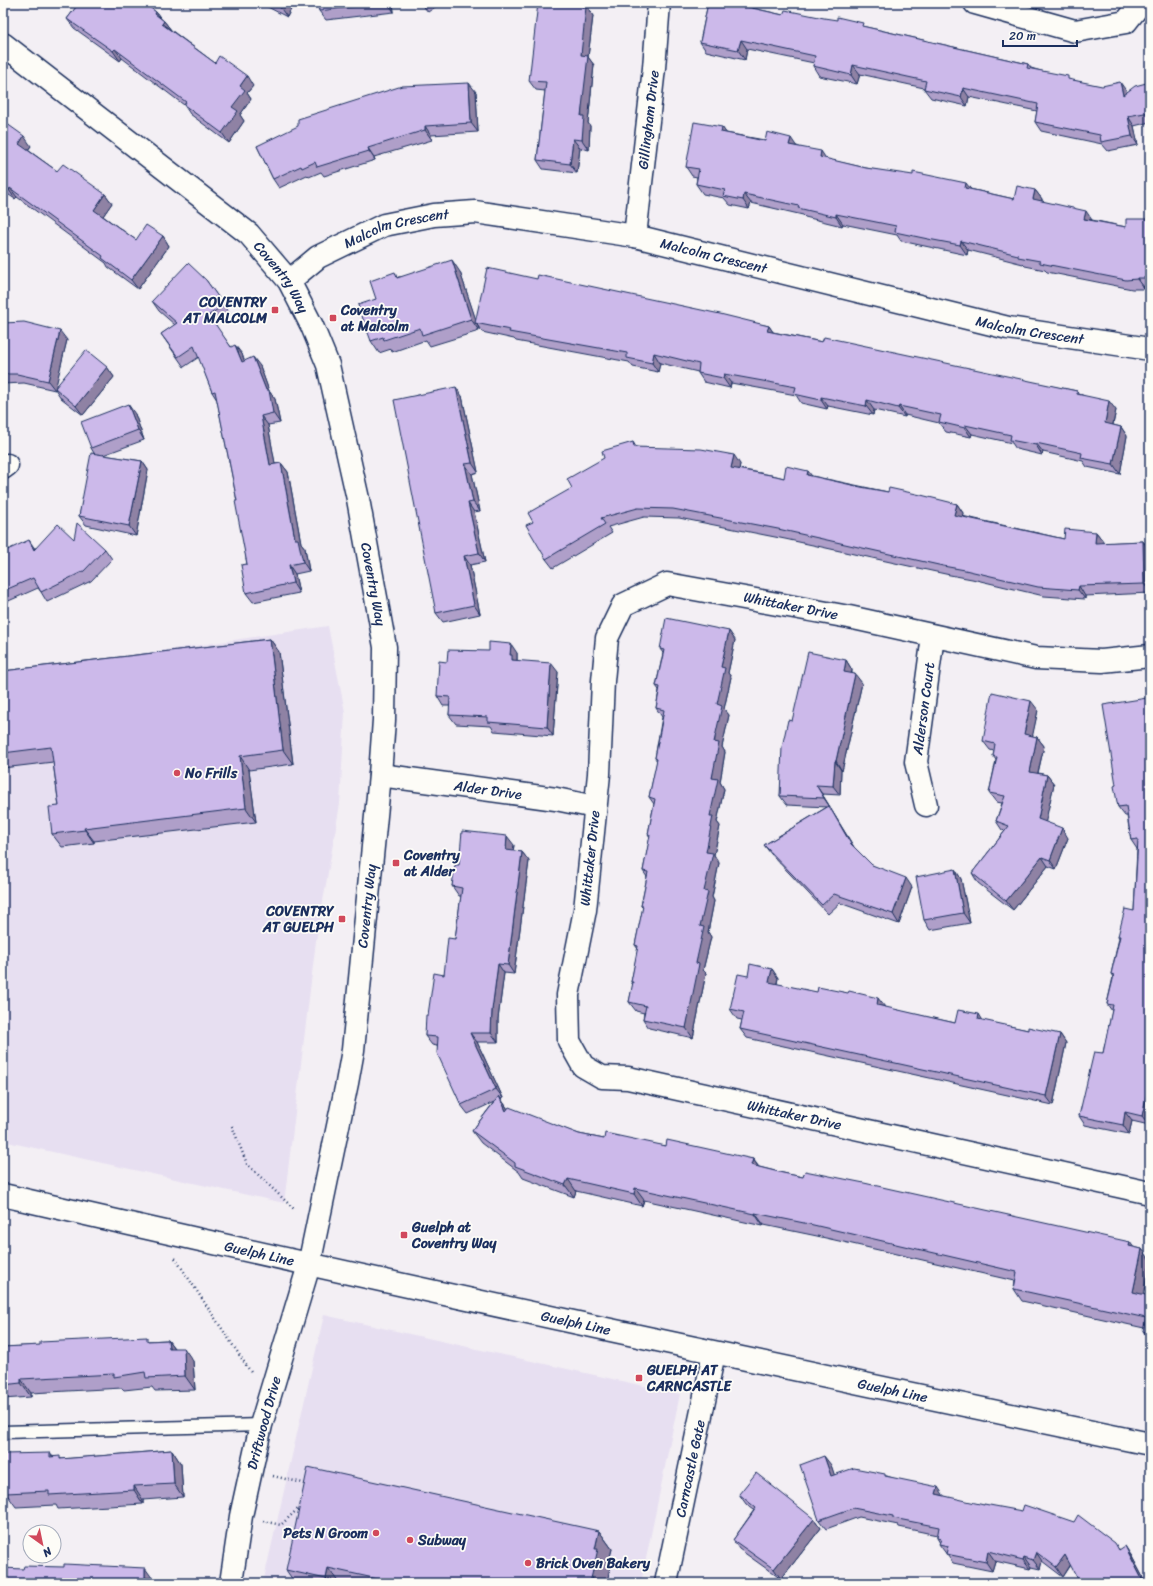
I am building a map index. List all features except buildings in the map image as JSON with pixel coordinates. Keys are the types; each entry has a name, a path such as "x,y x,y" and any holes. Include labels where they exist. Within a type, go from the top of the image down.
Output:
{"street":[{"name":"Gillingham Drive","path":"635,236 654,68 659,3"},
{"path":"974,3 1074,31 1126,22 1141,3"},
{"name":"Coventry Way","path":"3,44 249,234 289,281 312,326 328,365 358,499 385,647 384,720 353,1050 348,1084 309,1265"},
{"name":"Malcolm Crescent","path":"289,281 318,257 384,225 434,215 475,212 635,236 1008,328 1150,349"},
{"name":"Whittaker Drive","path":"1150,656 1102,661 1036,658 849,617 667,584 623,605 607,638 603,681 599,774 585,910 568,995 569,1041 582,1066 602,1077 628,1078 1150,1194"},
{"name":"Alderson Court","path":"926,805 916,762 933,636"},
{"name":"Alder Drive","path":"380,775 556,799 595,807"},
{"name":"Guelph Line","path":"3,1195 309,1265 714,1353 1150,1444"},
{"name":"Driftwood Drive","path":"231,1583 241,1516 261,1425 309,1265"},
{"name":"Carncastle Gate","path":"666,1583 714,1353"}],"lane":[{"path":"3,1432 261,1425"}],"path":[{"path":"232,1126 246,1164 294,1209"},
{"path":"156,1230 269,1399"},
{"path":"251,1470 312,1486"},
{"path":"241,1516 280,1525 303,1504"}],"shaded area":[{"path":"328,626 345,712 340,804 316,941 284,1203 3,1141 3,674"},
{"path":"324,1315 680,1394 641,1583 263,1583"}],"place":[{"name":"COVENTRY AT MALCOLM","path":"275,310"},
{"name":"Coventry at Malcolm","path":"333,318"},
{"name":"No Frills","path":"177,773"},
{"name":"Coventry at Alder","path":"396,863"},
{"name":"COVENTRY AT GUELPH","path":"342,919"},
{"name":"Guelph at Coventry Way","path":"404,1235"},
{"name":"GUELPH AT CARNCASTLE","path":"639,1378"},
{"name":"Pets N Groom","path":"376,1533"},
{"name":"Subway","path":"410,1540"},
{"name":"Brick Oven Bakery","path":"528,1563"}]}
